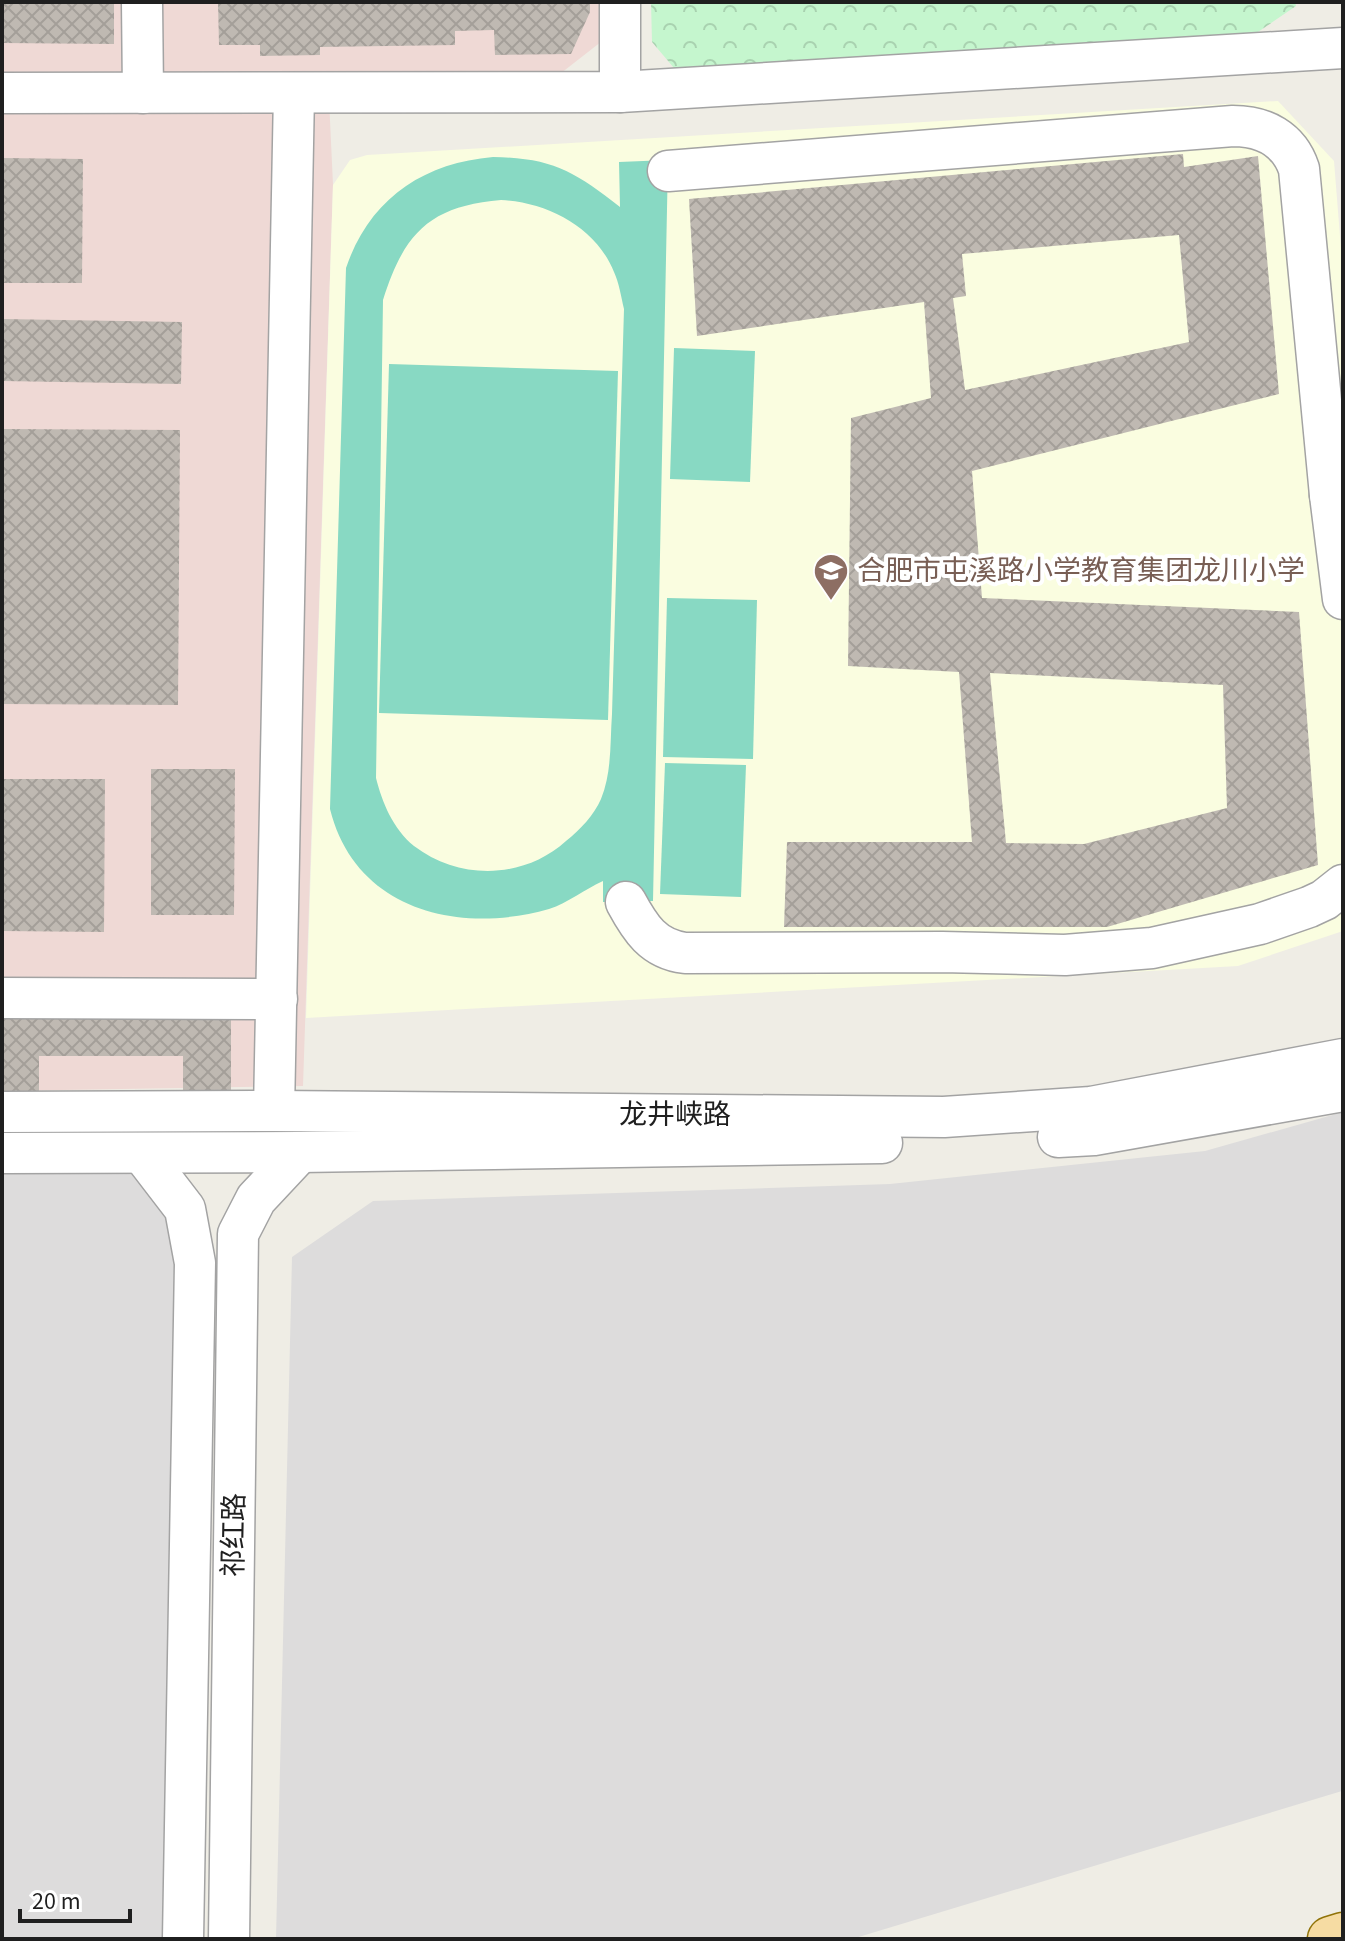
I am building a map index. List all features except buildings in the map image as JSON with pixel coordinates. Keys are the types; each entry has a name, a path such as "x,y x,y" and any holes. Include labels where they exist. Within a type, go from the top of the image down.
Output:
{"main road":[{"path":"1330,1939 1343,1935"}],"street":[{"path":"142,2 143,93"},
{"path":"620,2 620,92"},
{"path":"2,93 620,92 1343,48"},
{"path":"274,1111 294,93"},
{"path":"668,171 1233,126 1271,134 1293,155 1299,169 1337,494 1343,599"},
{"path":"626,902 647,936 673,952 1065,955 1152,948 1260,924 1324,900 1343,885"},
{"path":"2,998 277,999"},
{"name":"龙井峡路","path":"2,1112 274,1111 944,1117 1091,1107 1343,1059"},
{"name":"龙井峡路","path":"2,1153 300,1152 983,1141 1078,1136 1343,1091"},
{"name":"祁红路","path":"229,1939 238,1234 256,1199 300,1152"},
{"name":"祁红路","path":"142,1153 185,1209 195,1263 183,1939"}],"shaded area":[{"path":"2,2 606,2 606,38 556,77 328,77 333,185 303,1086 2,1091"},
{"name":"合肥市屯溪路小学教育集团龙川小学","path":"1278,101 1334,161 1343,274 1343,931 1238,966 306,1018 333,185 350,160 367,155"},
{"path":"1343,1112 1342,1791 852,1939 276,1939 292,1257 373,1201 890,1184 1205,1151"},
{"path":"2,1153 142,1153 185,1209 183,1939 2,1939"}],"green space":[{"path":"651,2 1295,2 1296,6 1255,34 674,68 652,42"},
{"path":"493,157 547,164 589,184 620,207 619,162 668,160 653,901 603,902 603,881 549,909 514,916 480,919 415,907 386,892 362,871 343,843 330,809 346,268 369,223 402,189 443,167","holes":["501,200 518,202 568,220 595,242 614,272 624,309 610,757 605,789 598,805 566,841 549,854 512,869 471,870 451,865 414,846 389,815 376,778 383,300 400,257 423,227 438,217 476,203"]},
{"path":"674,348 755,351 750,482 670,479"},
{"path":"389,364 618,371 608,720 379,713"},
{"path":"667,598 757,600 753,759 663,757"},
{"path":"665,763 746,765 741,897 660,894"}],"place":[{"name":"合肥市屯溪路小学教育集团龙川小学","path":"831,602"}]}
